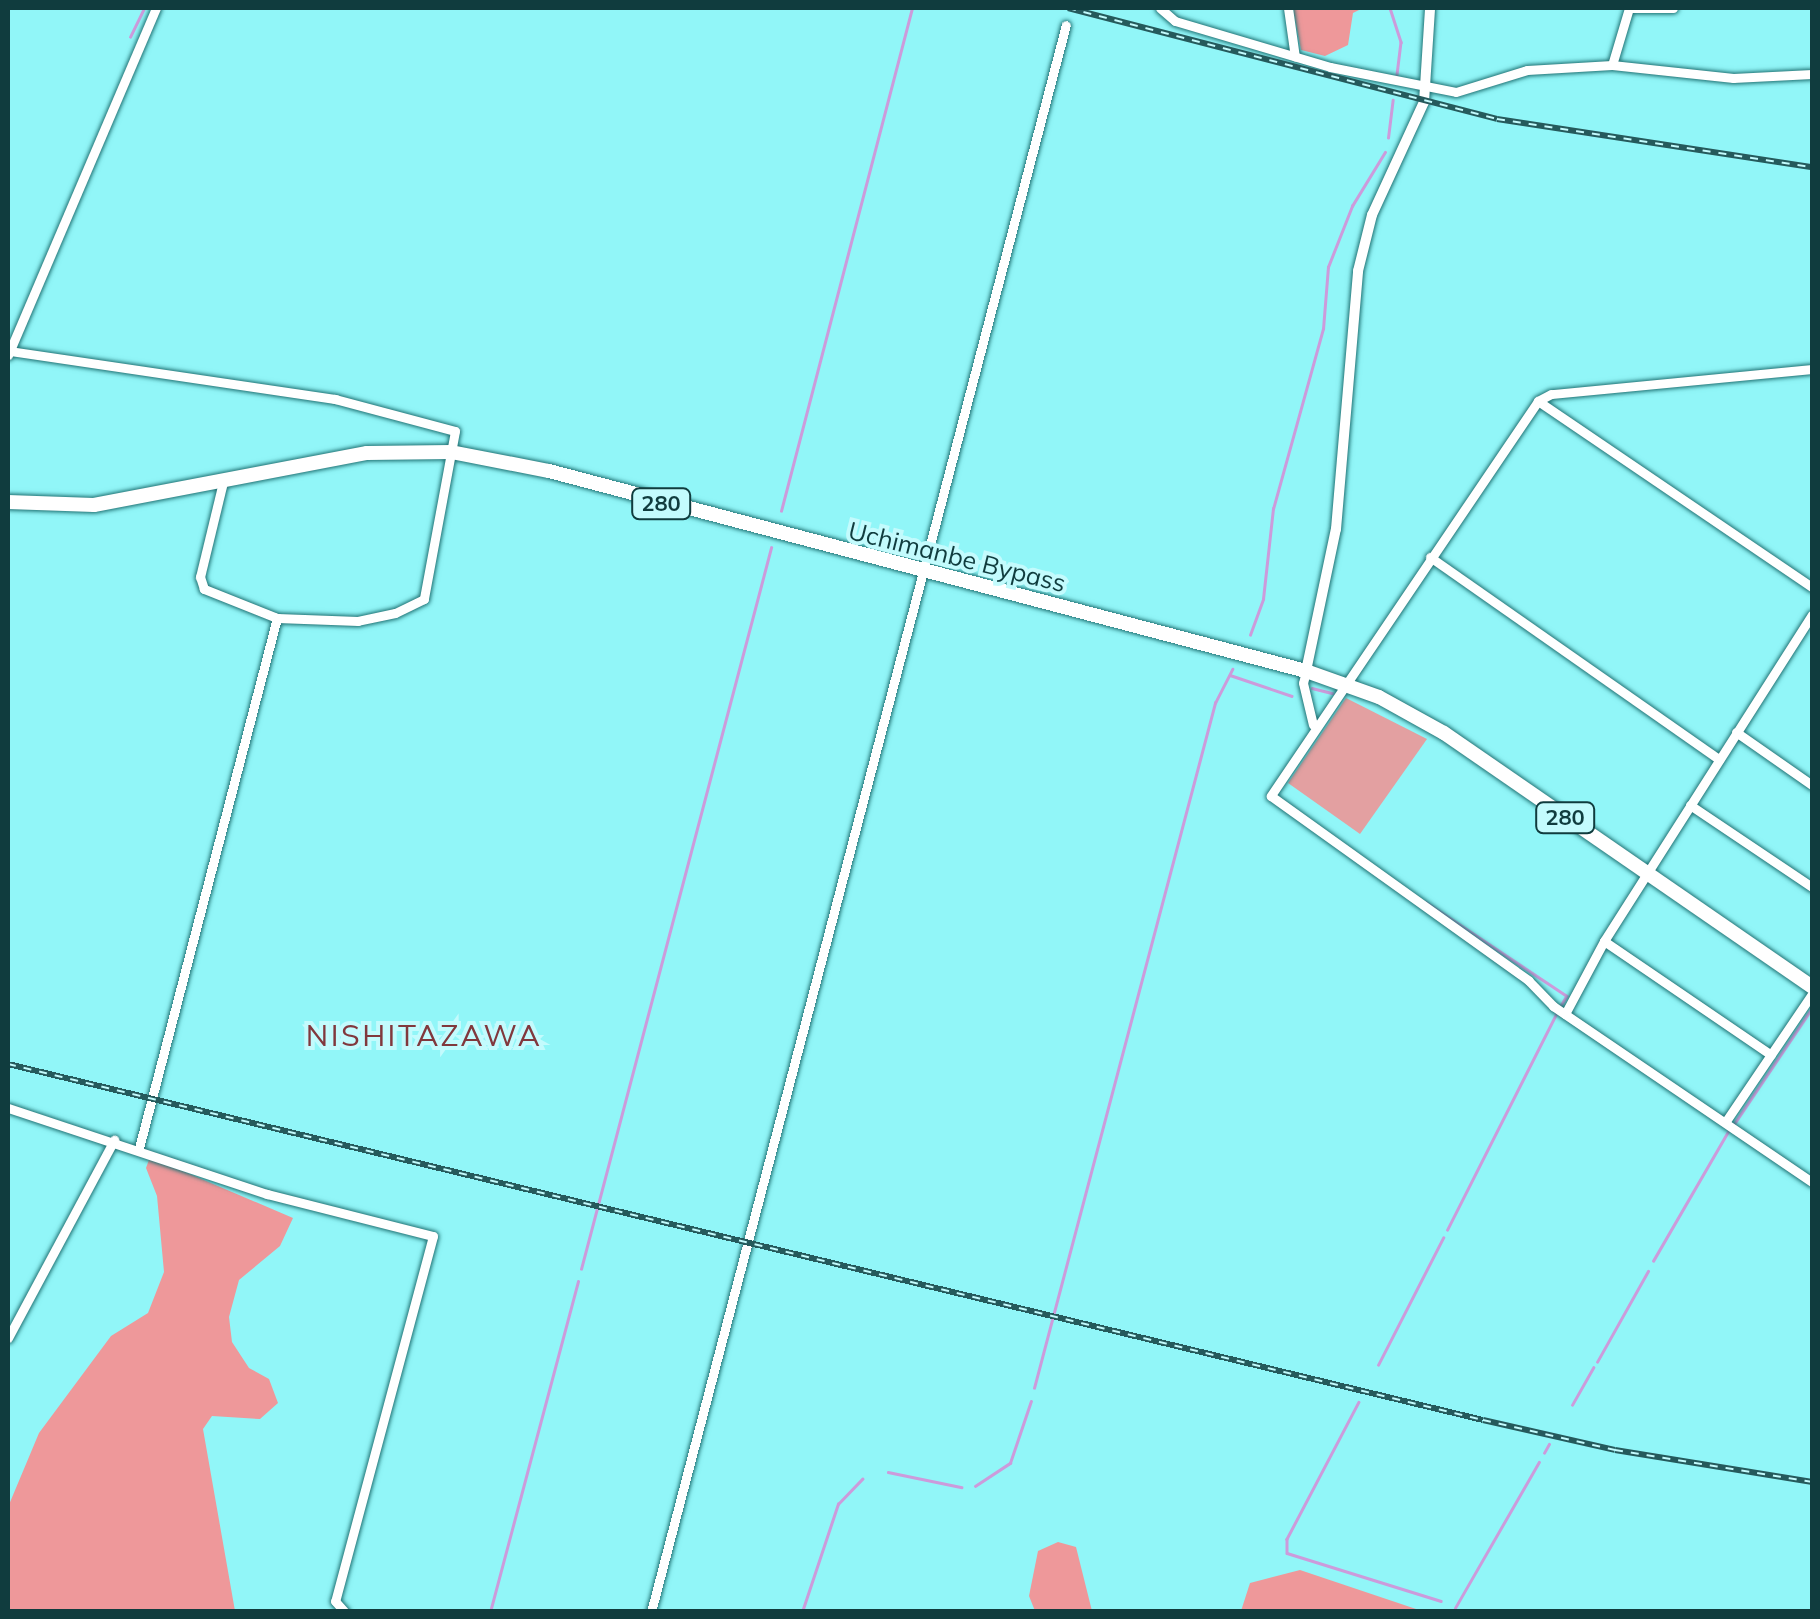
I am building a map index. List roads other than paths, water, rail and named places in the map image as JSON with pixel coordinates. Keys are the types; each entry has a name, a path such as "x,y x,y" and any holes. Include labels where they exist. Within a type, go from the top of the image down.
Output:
{"highway":[{"name":"Uchimanbe Bypass","path":"8,502 94,505 367,453 451,452 548,471 1306,671 1343,683 1444,734 1812,990"}],"street":[{"path":"156,8 9,354 424,418 454,430 419,605 358,621 277,618 211,594 200,584 223,482"},
{"path":"1160,8 1174,21 1295,56 1456,92 1527,70 1612,65 1734,78 1812,74"},
{"path":"1288,8 1295,56"},
{"path":"1313,725 1306,671 1336,529 1363,243 1427,87 1430,8"},
{"path":"1612,65 1629,8 1673,8"},
{"path":"651,1612 1066,25"},
{"path":"1812,369 1551,394 1538,401 1271,790 1275,804 1529,981 1565,1014 1812,1182"},
{"path":"1538,401 1812,588"},
{"path":"1430,557 1719,759"},
{"path":"1565,1014 1604,941 1812,615"},
{"path":"139,1148 277,618"},
{"path":"1736,732 1812,785"},
{"path":"1690,805 1812,887"},
{"path":"1604,941 1771,1054"},
{"path":"1726,1121 1812,990"},
{"path":"8,1108 139,1148 267,1194 433,1236 335,1602 345,1612"},
{"path":"8,1338 114,1140"}],"waterway":[{"path":"130,37 144,8"},
{"path":"781,511 912,8"},
{"path":"1390,8 1401,42 1397,76"},
{"path":"1388,138 1393,100"},
{"path":"1250,635 1263,599 1273,509 1323,329 1328,267 1352,206 1385,152"},
{"path":"581,1269 771,548"},
{"path":"1034,1388 1215,703 1232,669"},
{"path":"1230,675 1292,696"},
{"path":"1312,688 1332,693"},
{"path":"1426,902 1567,996 1561,1006"},
{"path":"1734,1124 1812,1008"},
{"path":"1447,1230 1556,1014"},
{"path":"1653,1261 1729,1130"},
{"path":"1378,1365 1443,1238"},
{"path":"1597,1362 1648,1271"},
{"path":"490,1612 578,1281"},
{"path":"1572,1405 1593,1368"},
{"path":"975,1486 1010,1463 1031,1401"},
{"path":"1359,1402 1287,1539 1287,1553 1441,1601"},
{"path":"1544,1453 1549,1444"},
{"path":"1455,1608 1539,1462"},
{"path":"888,1472 961,1487"},
{"path":"802,1612 838,1504 862,1479"}],"railway":[{"path":"1068,8 1497,119 1812,167"},
{"path":"8,1064 1483,1420 1615,1450 1812,1482"}],"district":[{"name":"NISHITAZAWA","path":"424,1035"}]}
